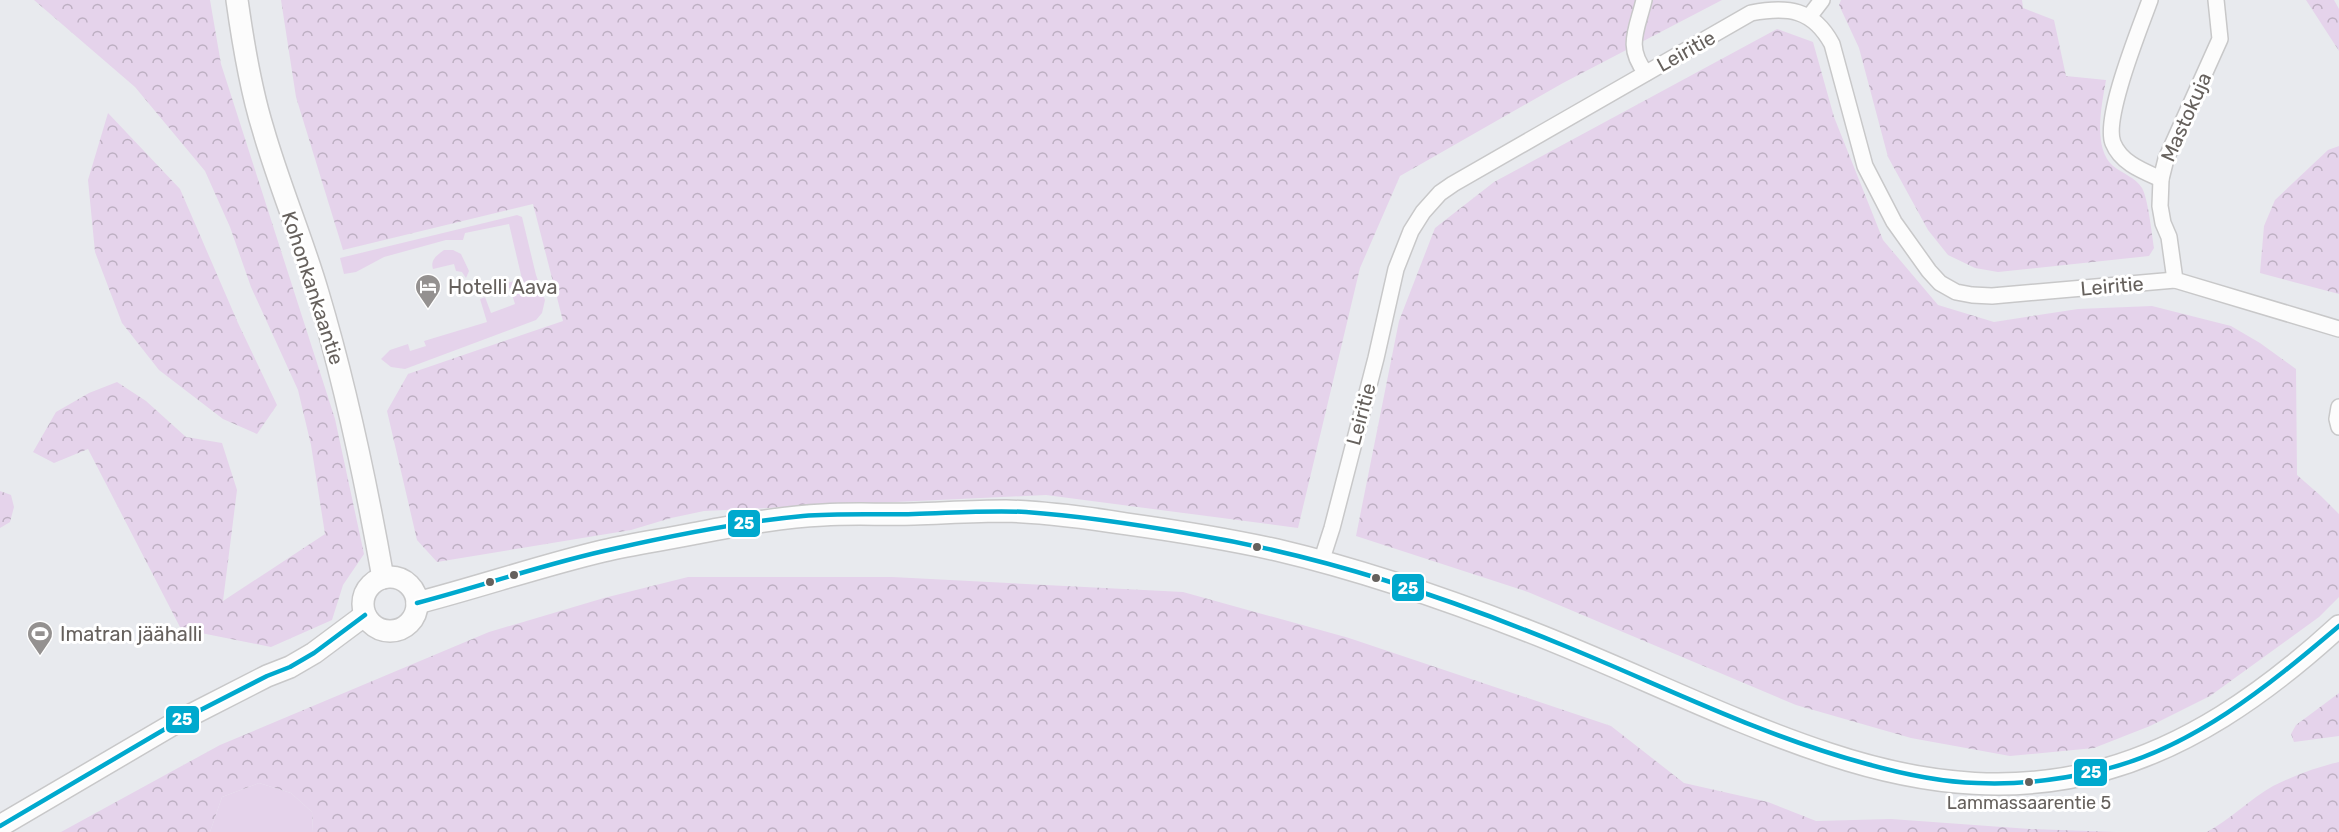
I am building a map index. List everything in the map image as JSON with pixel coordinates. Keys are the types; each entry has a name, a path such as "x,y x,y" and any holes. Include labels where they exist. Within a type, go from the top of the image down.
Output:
{"street":[{"name":"Kohonkankaantie","path":"237,0 245,53 262,128 317,289 336,353 366,485 383,578"},
{"path":"1644,0 1633,51 1636,60 1646,73"},
{"path":"1809,17 1822,0"},
{"path":"2150,0 2120,89 2112,119 2112,141 2119,154 2130,163 2161,179"},
{"name":"Mastokuja","path":"2175,280 2169,237 2163,223 2160,206 2161,179 2166,159 2220,39 2216,0"},
{"name":"Leiritie","path":"1321,562 1376,358 1396,269 1411,231 1423,212 1440,193 1453,184 1751,14 1783,10 1796,11 1809,17 1823,28 1832,44 1864,166 1894,222 1929,272 1940,283 1956,292 1992,296 2175,280"},
{"path":"2175,280 2339,329"},
{"path":"2339,407 2337,419 2339,427"},
{"path":"417,603 604,551 737,526 820,515 1011,511 1120,522 1233,541 1321,562 1443,600 1529,631 1786,739 1826,753 1890,771 1955,781 2005,784 2061,779 2108,769 2157,752 2201,730 2248,700 2339,626"},
{"path":"393,577 410,585 417,603 415,614 409,623 400,629 390,631 371,624 365,615 363,599 370,585 383,578 393,577"},
{"path":"0,826 177,722 267,676 290,667 314,653 365,615"}],"green space":[{"path":"34,0 210,0 221,64 335,419 364,554 343,585 332,620 271,647 181,629 88,449 54,463 33,452 56,412 89,393 117,382 146,401 186,437 222,443 237,490 223,601 325,534 311,445 298,390 251,287 230,227 205,171 135,87"},
{"path":"281,0 1722,0 1563,83 1400,176 1360,268 1298,528 1046,495 704,511 631,530 437,562 417,540 387,411 408,374 563,321 533,204 343,250 296,97"},
{"path":"1841,0 2022,0 2023,8 2054,20 2066,76 2106,80 2100,125 2102,148 2113,166 2136,181 2142,188 2148,208 2154,248 2149,256 1998,272 1975,268 1948,255 1928,230 1888,157 1859,48 1839,5"},
{"path":"2306,0 2334,0 2339,9 2339,51"},
{"path":"1777,29 1813,42 1834,117 1883,240 1938,305 1994,322 2078,309 2152,306 2231,326 2260,343 2296,369 2297,475 2339,514 2339,597 2319,617 2210,696 2150,726 2094,748 2010,756 1911,738 1796,705 1528,592 1356,536 1399,321 1435,228 1494,182"},
{"path":"108,113 180,189 238,323 277,405 257,434 223,419 159,370 122,323 95,252 88,180"},
{"path":"2339,146 2339,294 2260,273 2264,226 2275,200 2328,150"},
{"path":"517,215 522,217 536,275 545,300 542,313 536,320 405,369 391,367 381,359 390,350 408,344 410,351 426,346 424,341 487,322 480,299 485,297 491,313 515,304 510,288 493,293 492,287 522,279 509,224 465,233 463,240 446,240 384,257 356,272 344,274 340,258"},
{"path":"444,250 453,250 461,254 469,271 466,278 462,272 456,271 454,264 433,269 433,260"},
{"path":"0,491 11,495 14,507 10,522 0,528"},
{"path":"688,577 892,577 1183,592 1349,638 1611,726 1684,783 1768,802 1816,821 1891,819 2030,829 2116,832 313,832 312,812 291,793 259,783 222,797 210,832 61,832 220,745 489,632 604,598"},
{"path":"2339,693 2339,736 2294,742 2291,734 2296,725"},
{"path":"2339,762 2339,832 2207,832 2273,786 2305,772"},
{"path":"259,783 291,793 312,812 313,832 210,832 222,797"}],"transit line":[{"name":"25","path":"417,603 588,555 683,534 755,522 817,515 984,511 1069,516 1112,521 1244,544 1338,566 1430,595 1520,628 1714,710 1828,753 1922,777 1992,783 2038,781 2098,771 2165,748 2196,732 2256,693 2339,626"},
{"name":"25","path":"0,826 177,722 267,676 290,667 314,653 365,615"}],"place":[{"name":"Hotelli Aava","path":"428,310"},
{"name":"Imatran jäähalli","path":"40,657"},
{"name":"Lammassaarentie 5","path":"2029,782"}]}
